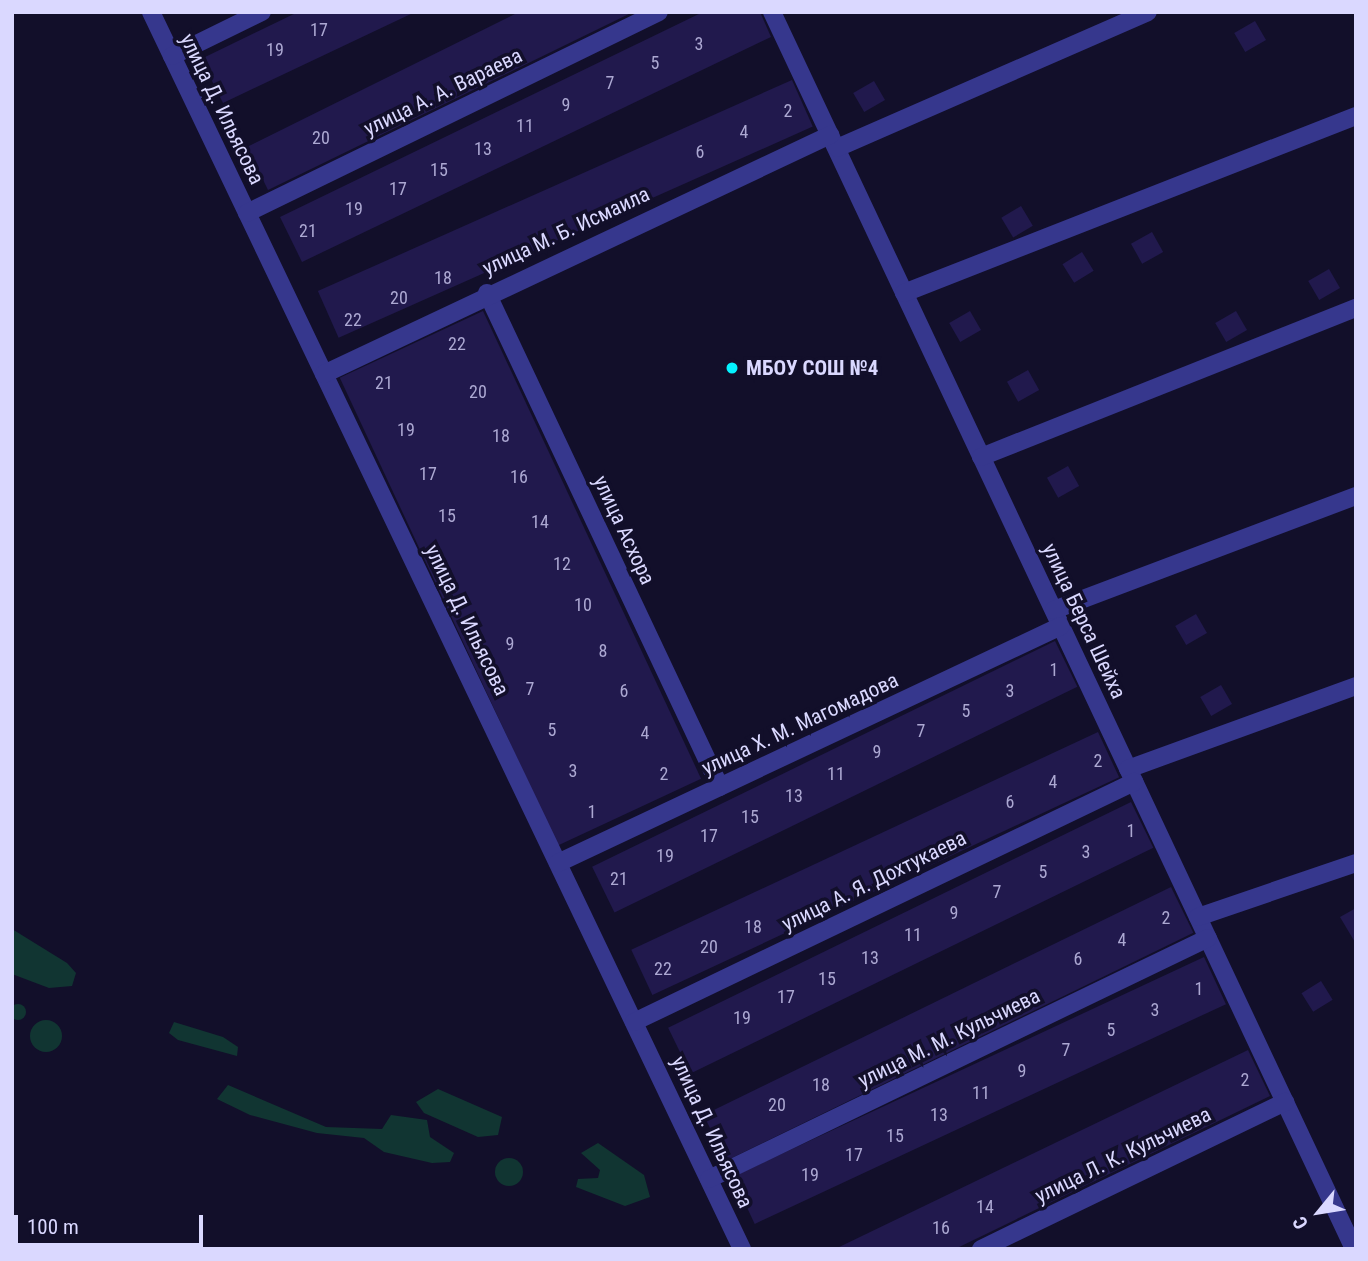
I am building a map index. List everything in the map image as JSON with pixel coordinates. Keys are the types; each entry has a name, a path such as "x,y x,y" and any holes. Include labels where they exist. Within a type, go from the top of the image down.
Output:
{"street":[{"name":"улица Д. Ильясова","path":"151,12 742,1249"},
{"path":"172,56 262,12"},
{"name":"улица А. А. Вараева","path":"247,214 659,12"},
{"name":"улица Берса Шейха","path":"772,12 1354,1249"},
{"name":"улица М. Б. Исмаила","path":"324,374 487,293 833,142 1148,12"},
{"path":"904,293 1356,116"},
{"name":"улица Асхора","path":"487,293 720,787"},
{"path":"981,457 1356,308"},
{"name":"улица Х. М. Магомадова","path":"558,863 720,787 1057,618 1356,496"},
{"name":"улица А. Я. Дохтукаева","path":"634,1022 1131,775 1356,686"},
{"path":"1198,917 1356,863"},
{"name":"улица М. М. Кульчиева","path":"709,1179 1208,938"},
{"name":"улица Л. К. Кульчиева","path":"981,1249 1285,1102"}],"green space":[{"path":"12,929 67,963 76,973 72,986 49,988 12,974"},
{"path":"15,1004 21,1004 26,1012 24,1018 15,1020 10,1015 10,1009"},
{"path":"46,1020 57,1025 62,1036 57,1047 46,1052 35,1047 30,1036 35,1025"},
{"path":"174,1022 223,1037 238,1047 237,1056 178,1040 169,1033"},
{"path":"228,1085 326,1127 382,1129 391,1115 427,1120 430,1137 454,1153 450,1162 432,1163 384,1152 364,1138 317,1133 250,1115 217,1099"},
{"path":"438,1089 502,1117 498,1135 478,1137 424,1113 416,1102"},
{"path":"598,1143 644,1175 650,1197 625,1206 576,1187 578,1179 598,1178 600,1170 581,1153"},
{"path":"509,1158 519,1162 523,1172 519,1182 509,1186 499,1182 495,1172 499,1162"}],"building":[{"path":"298,12 415,12 223,103 201,59"},
{"path":"519,12 633,12 268,190 247,147"},
{"path":"703,12 760,12 771,37 302,262 280,217"},
{"path":"1255,21 1266,40 1245,52 1234,33"},
{"path":"792,80 813,127 339,338 318,291"},
{"path":"874,81 885,100 864,112 853,93"},
{"path":"1021,206 1033,226 1013,238 1001,218"},
{"path":"1152,232 1163,252 1142,264 1131,244"},
{"path":"1082,252 1094,271 1074,283 1062,264"},
{"path":"1329,269 1340,288 1319,300 1308,281"},
{"path":"483,311 701,779 558,845 340,378"},
{"path":"970,311 981,330 960,342 949,323"},
{"path":"1236,311 1247,330 1226,342 1215,323"},
{"path":"1028,370 1039,390 1018,402 1007,382"},
{"path":"1068,466 1079,486 1058,498 1047,478"},
{"path":"1196,614 1207,633 1186,645 1175,626"},
{"path":"1055,641 1077,687 614,913 592,867"},
{"path":"1221,685 1232,704 1211,716 1200,697"},
{"path":"1098,732 1119,777 652,995 631,950"},
{"path":"1131,802 1153,848 690,1074 668,1028"},
{"path":"1171,887 1193,933 726,1161 704,1115"},
{"path":"1356,908 1356,944 1340,917"},
{"path":"1204,957 1226,1004 755,1224 733,1177"},
{"path":"1321,981 1333,1000 1313,1012 1301,993"},
{"path":"1248,1050 1270,1096 955,1249 835,1249"}],"place":[{"name":"МБОУ СОШ №4","path":"732,368"}]}
